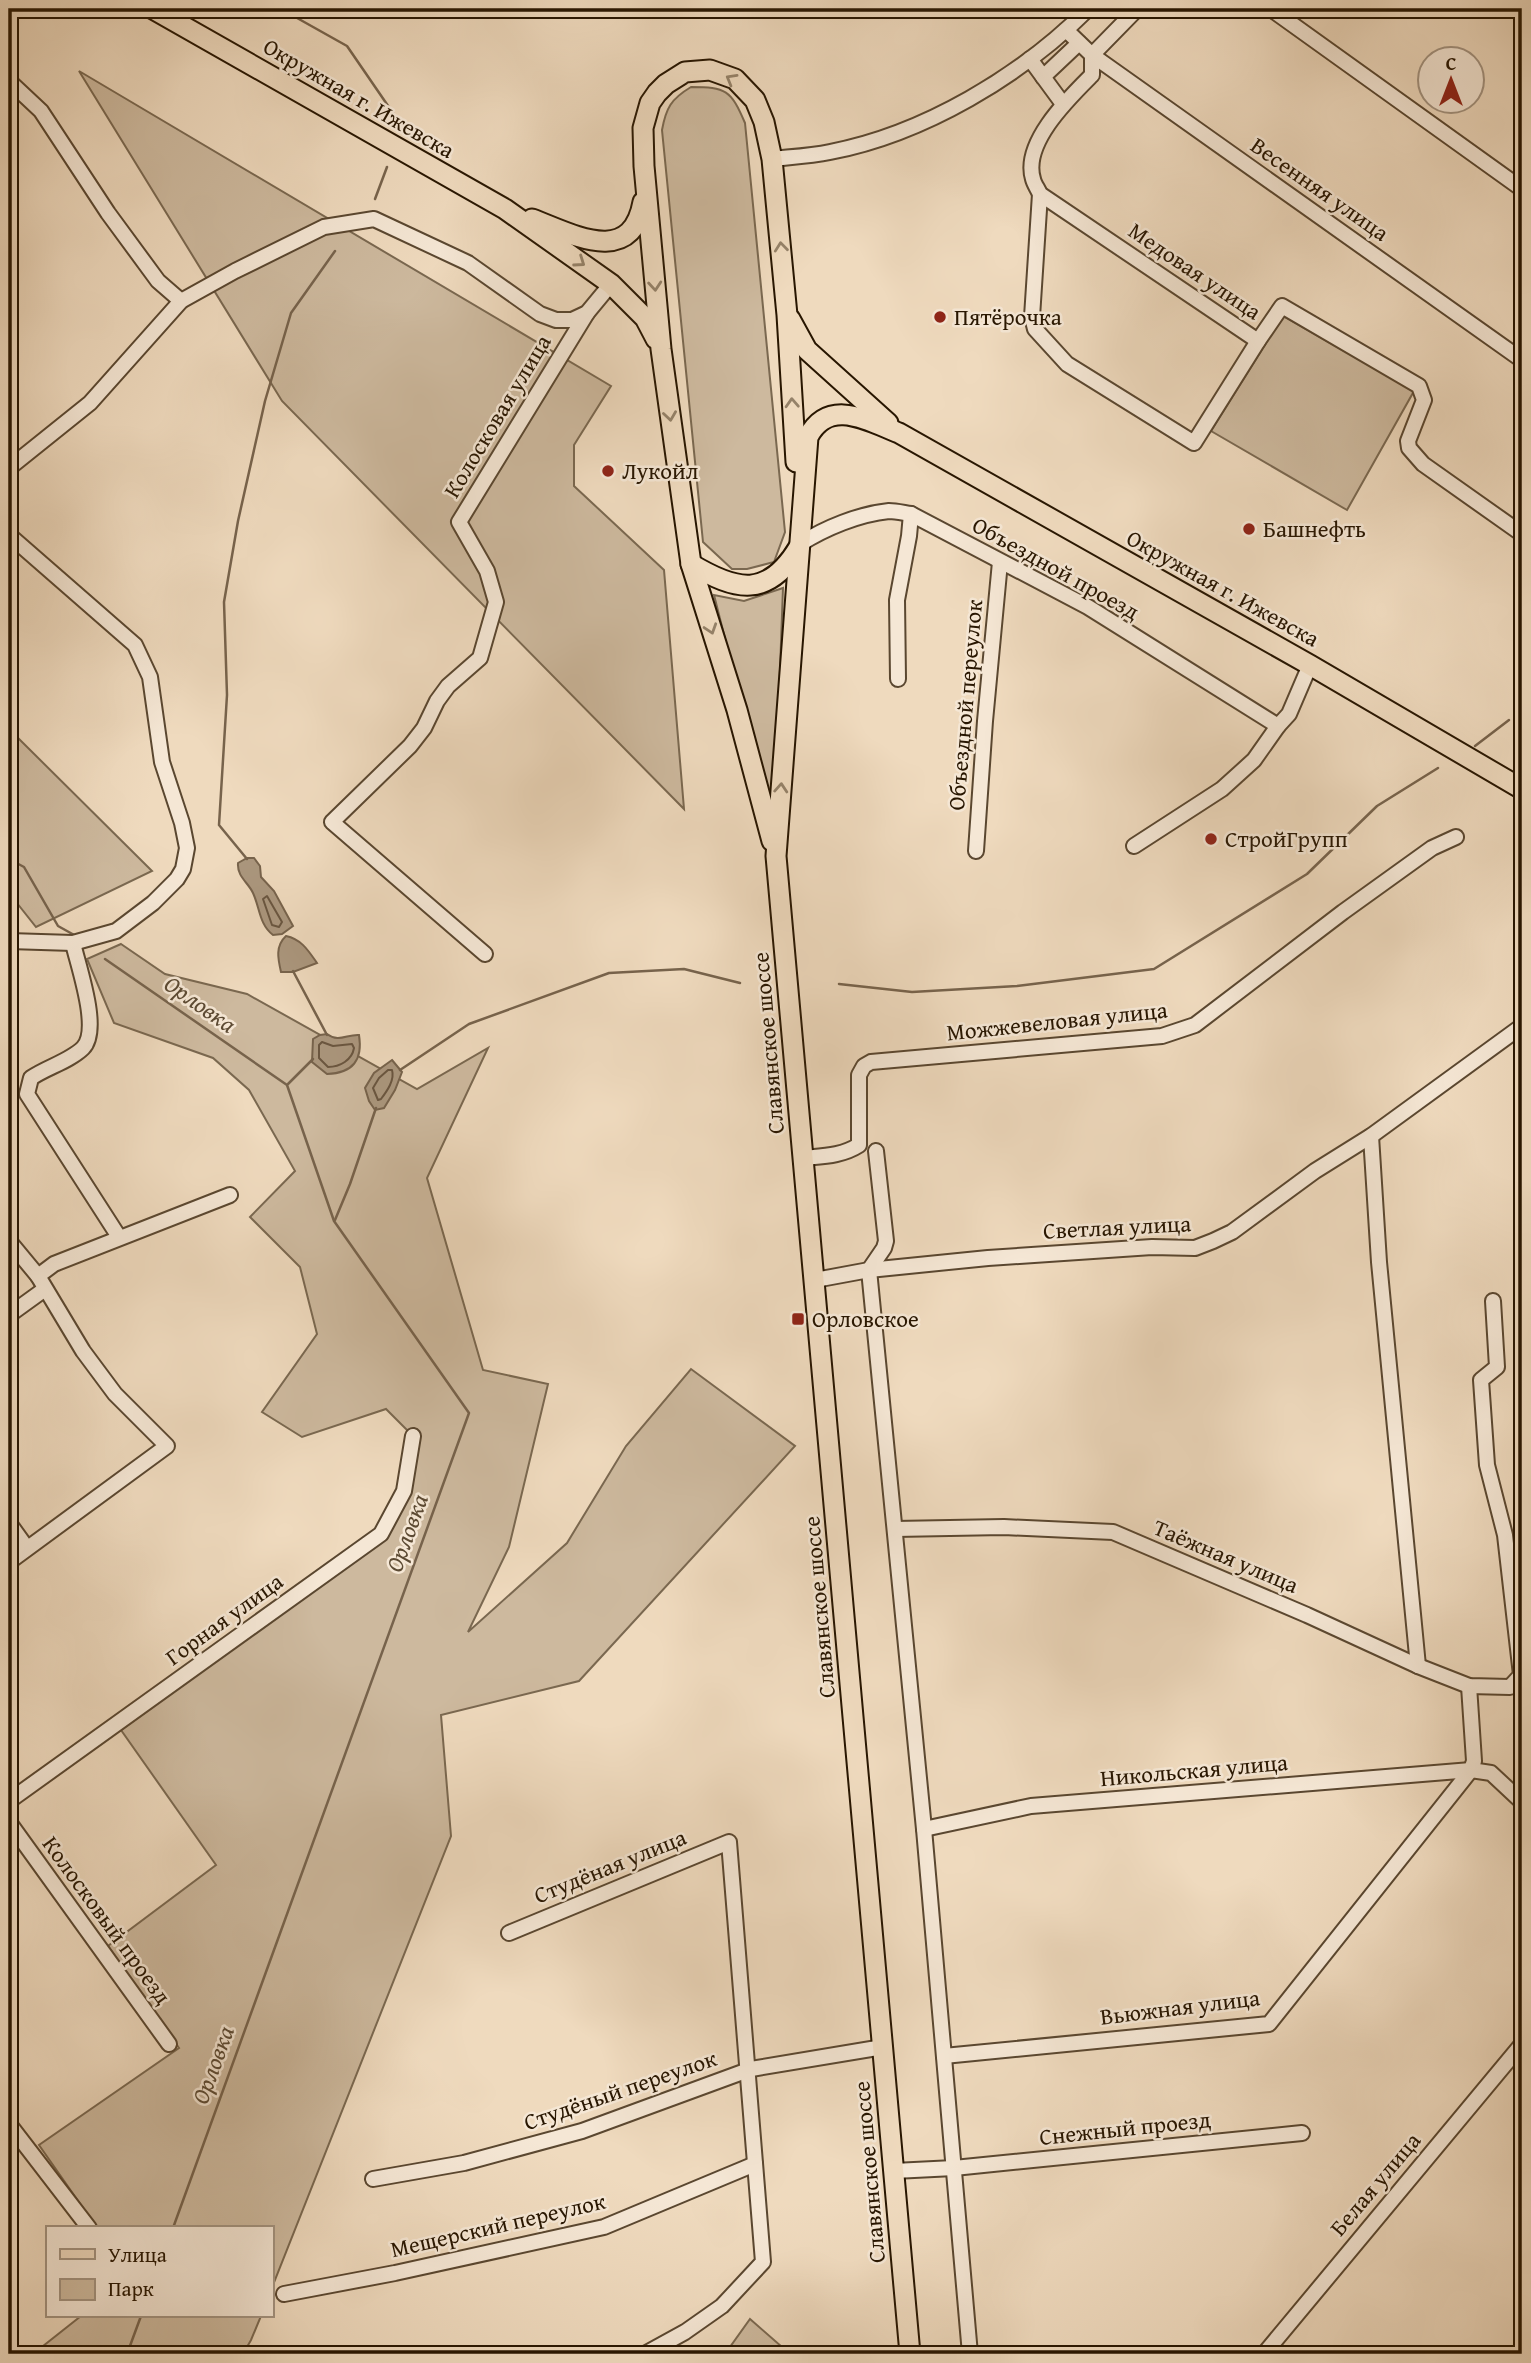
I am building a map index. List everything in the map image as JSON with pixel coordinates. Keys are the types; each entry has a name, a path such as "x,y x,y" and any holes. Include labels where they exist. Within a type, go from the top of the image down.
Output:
{"main road":[{"name":"Окружная г. Ижевска","path":"153,9 505,209 611,284 645,318 661,349"},
{"path":"645,166 643,128 650,103 666,84 685,72 697,70 722,73 735,79 746,89 760,111 772,159 787,315 800,544 789,563 775,576 742,586 729,583 691,564"},
{"name":"Окружная г. Ижевска","path":"505,209 587,240 607,242 621,238 632,231 640,218 645,166"},
{"name":"Славянское шоссе","path":"645,166 661,349 691,564 737,710 776,856"},
{"name":"Окружная г. Ижевска","path":"787,315 807,349 899,433"},
{"name":"Окружная г. Ижевска","path":"800,544 808,437 814,425 823,418 858,416 899,433 1310,665 1522,789"},
{"name":"Славянское шоссе","path":"800,544 776,856 910,2354"}],"street":[{"path":"772,159 829,153 894,135 1000,80 1066,30 1088,9"},
{"path":"1138,9 1092,55 1092,75 1063,104 1034,154 1031,165 1032,179 1040,194 1032,317 1035,329 1067,364 1194,443 1258,341"},
{"path":"1271,9 1522,188"},
{"name":"Весенняя улица","path":"1066,30 1092,55 1522,360"},
{"path":"1043,77 1079,43"},
{"path":"1030,59 1063,104"},
{"path":"9,80 50,122 108,213 158,281 181,301"},
{"name":"Медовая улица","path":"1040,194 1258,341 1282,306 1419,386 1423,400 1408,441 1409,447 1423,464 1522,534"},
{"name":"Колосковая улица","path":"9,468 90,403 181,301 235,271 324,228 374,219 468,263 540,314 556,320 572,320 587,313"},
{"name":"Колосковая улица","path":"485,954 332,822 410,746 424,728 437,701 448,686 480,658 496,602 487,571 459,522 587,313 611,284"},
{"name":"Объездной проезд","path":"800,544 818,532 840,523 890,511 911,514 1088,607 1278,726"},
{"path":"898,679 897,600 911,514"},
{"path":"9,535 135,645 150,677 162,762 186,836 187,848 183,869 177,879 153,903 116,931 73,943 9,941"},
{"name":"Объездной переулок","path":"976,851 1000,562"},
{"path":"1135,846 1222,789 1254,760 1289,714 1310,665"},
{"name":"Можжевеловая улица","path":"803,1158 834,1154 859,1145 859,1076 864,1066 871,1062 1162,1036 1195,1026 1365,896 1432,848 1456,837"},
{"path":"73,943 90,1017 89,1035 81,1049 32,1078 27,1094 119,1237"},
{"name":"Светлая улица","path":"815,1280 869,1270 988,1258 1152,1247 1195,1248 1232,1232 1522,1026"},
{"path":"1370,1136 1379,1262 1418,1667"},
{"path":"876,1151 886,1241 869,1270 924,1829 970,2354"},
{"path":"9,1315 42,1282 54,1264 230,1195"},
{"path":"9,1241 42,1282 83,1351 115,1394 167,1446 9,1562"},
{"path":"1493,1301 1497,1367 1481,1380 1486,1453 1505,1535 1521,1675"},
{"name":"Горная улица","path":"9,1801 381,1534 404,1491 413,1436"},
{"path":"9,1523 27,1548"},
{"name":"Таёжная улица","path":"895,1529 1004,1527 1113,1532 1307,1615 1418,1667 1469,1686 1510,1687 1521,1675"},
{"path":"1469,1686 1474,1761 1471,1770 1490,1773 1522,1802"},
{"name":"Никольская улица","path":"924,1829 1031,1806 1471,1770"},
{"name":"Вьюжная улица","path":"944,2056 1269,2024 1471,1770"},
{"name":"Колосковый проезд","path":"9,1822 169,2044"},
{"name":"Студёная улица","path":"509,1933 729,1842 748,2070"},
{"name":"Белая улица","path":"1264,2354 1522,2044"},
{"name":"Студёный переулок","path":"373,2179 464,2164 582,2132 748,2070 883,2047"},
{"path":"645,2354 685,2332 722,2306 763,2262 748,2070"},
{"path":"9,2124 87,2226"},
{"name":"Снежный проезд","path":"894,2171 954,2168 1302,2133"},
{"name":"Мещерский переулок","path":"284,2294 395,2273 604,2227 755,2164"}],"green space":[{"path":"79,71 611,386 574,445 574,486 664,570 684,809 282,401"},
{"path":"691,87 712,88 726,93 736,103 745,123 785,532 774,562 747,569 732,569 703,542 662,130 670,105"},
{"path":"1283,316 1414,391 1347,510 1211,431"},
{"path":"783,588 774,832 714,595 744,601"},
{"path":"9,729 152,871 36,927 9,893"},
{"path":"121,944 165,974 247,994 417,1089 488,1048 427,1178 483,1370 548,1384 509,1547 468,1632 567,1543 626,1446 691,1369 795,1446 579,1681 441,1715 451,1836 273,2285 273,2226 96,2226 39,2145 179,2048 108,1946 216,1865 121,1730 386,1537 413,1436 386,1409 302,1437 262,1412 317,1334 300,1267 250,1217 295,1171 249,1090 213,1058 114,1023 87,959"},
{"path":"78,2318 260,2318 243,2354 33,2354"},
{"path":"750,2319 790,2354 725,2354"}],"water":[{"path":"254,858 260,866 261,877 274,891 293,926 282,934 273,935 268,931 253,893 239,872 238,863"},
{"path":"286,936 300,942 317,963 293,972 281,972 279,948"},
{"path":"327,1034 339,1038 359,1035 359,1051 350,1068 327,1074 312,1062 313,1039"},
{"path":"392,1060 402,1072 384,1108 375,1110 365,1088 374,1073"}],"waterway":[{"path":"281,9 347,46 406,132"},
{"path":"375,199 387,167"},
{"path":"247,859 219,825 227,695 224,602 238,521 265,401 291,313 335,251"},
{"path":"1475,746 1509,720"},
{"path":"839,984 912,992 1017,986 1154,969 1307,874 1377,806 1438,768"},
{"name":"Орловка","path":"9,859 24,867 58,926 76,936"},
{"name":"Орловка","path":"105,959 287,1085 334,1221 469,1413 174,2226"},
{"path":"400,1070 469,1024 609,973 684,969 740,983"},
{"path":"293,971 327,1035"},
{"path":"288,1084 313,1059"},
{"path":"335,1220 376,1108"},
{"name":"Орловка","path":"127,2354 140,2318"}],"place":[{"name":"Пятёрочка","path":"940,317"},
{"name":"Лукойл","path":"608,471"},
{"name":"Башнефть","path":"1249,529"},
{"name":"СтройГрупп","path":"1211,839"},
{"name":"Орловское","path":"798,1319"}]}
